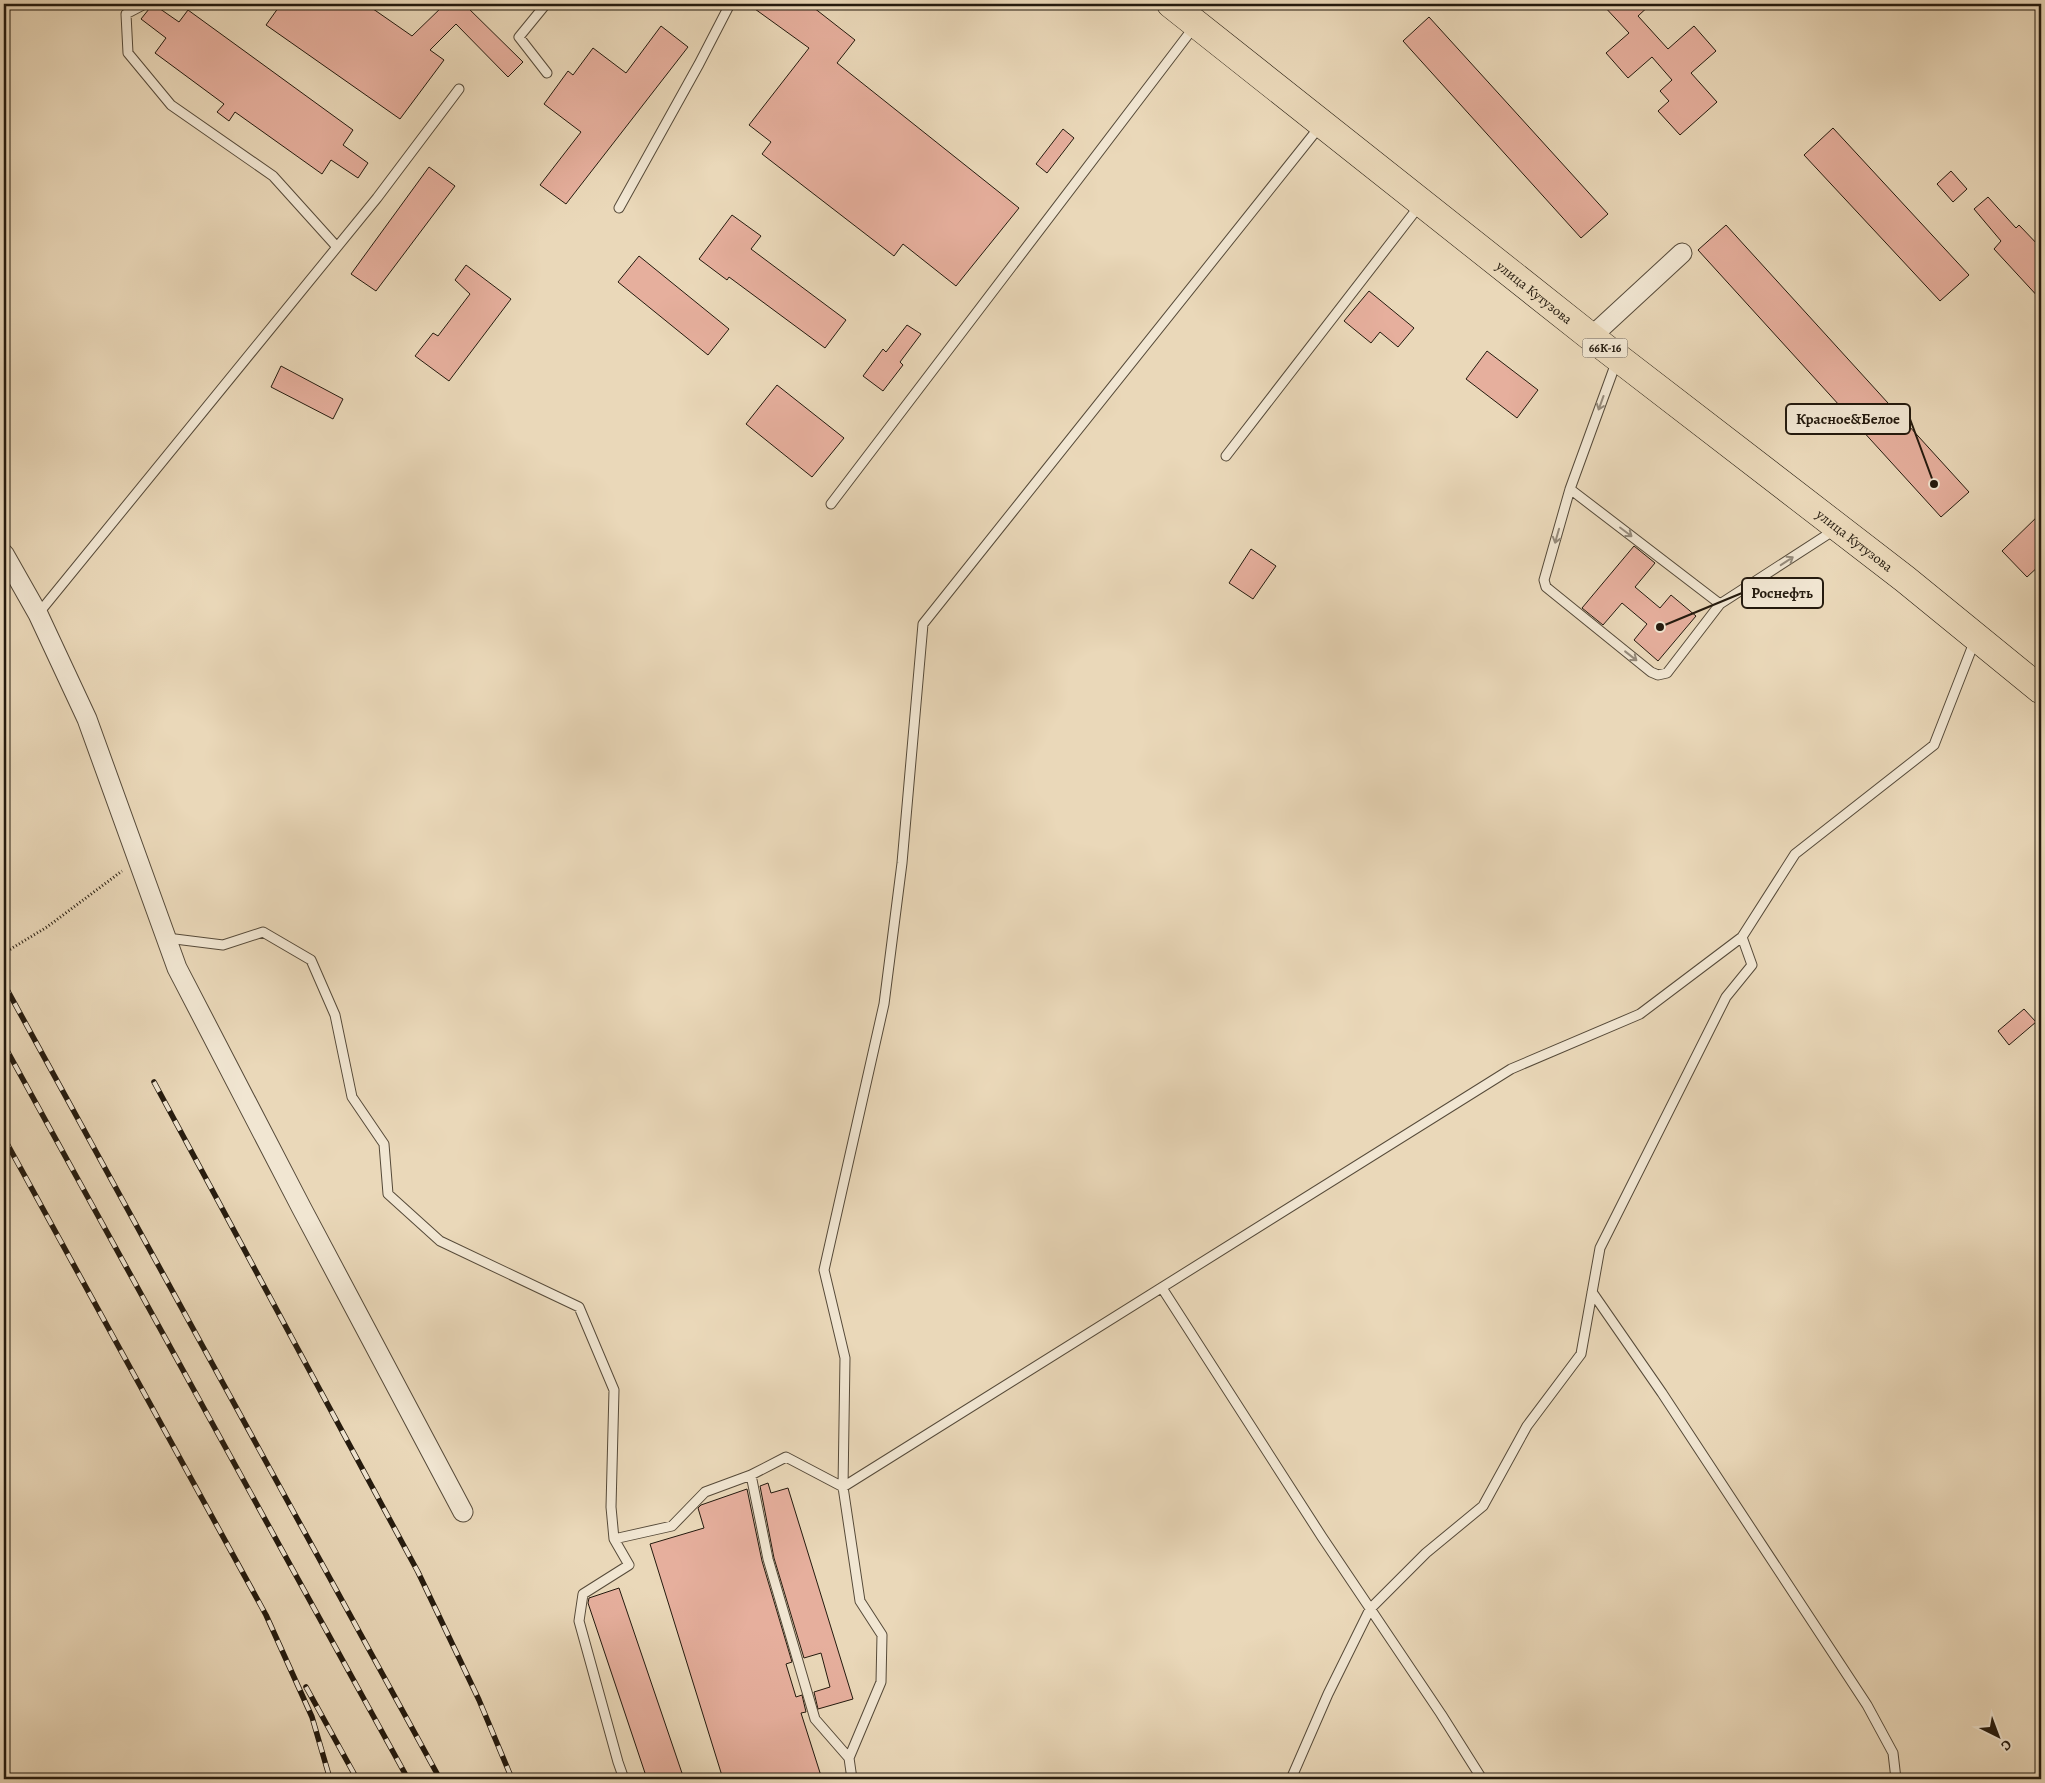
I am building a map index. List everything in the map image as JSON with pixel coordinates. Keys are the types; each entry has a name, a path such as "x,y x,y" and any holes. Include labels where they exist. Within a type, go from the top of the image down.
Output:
{"main road":[{"name":"улица Кутузова","path":"1171,4 1591,337 1905,579 2041,690"}],"street":[{"path":"1591,337 1682,253"},
{"path":"4,554 38,614 87,719 177,968 463,1512"}],"lane":[{"path":"145,4 126,14 128,53 171,105 273,176 337,247"},
{"path":"546,4 519,37 547,73"},
{"path":"619,208 730,4"},
{"path":"831,504 1196,25"},
{"path":"38,614 377,198 459,89"},
{"path":"852,1779 849,1758 881,1682 882,1635 860,1601 843,1487 844,1358 824,1270 884,1004 902,863 923,624 1322,123"},
{"path":"1226,456 1422,202"},
{"path":"1618,358 1570,489 1544,580 1546,587 1651,672 1658,675 1667,673 1720,604 1838,528"},
{"path":"1570,489 1720,604"},
{"path":"843,1487 1511,1069 1640,1014 1742,937 1795,854 1934,745 1976,638"},
{"path":"167,938 223,945 263,932 311,960 335,1015 352,1096 384,1144 388,1194 440,1241 579,1307 614,1390 612,1507 614,1538 629,1565 583,1594 579,1621 624,1779"},
{"path":"1291,1779 1328,1694 1370,1609 1426,1553 1483,1506 1526,1426 1581,1354 1600,1248 1726,997 1752,965 1742,937"},
{"path":"1162,1288 1482,1779"},
{"path":"1592,1292 1662,1393 1867,1706 1893,1753 1896,1779"},
{"path":"614,1538 672,1526 705,1492 751,1475 786,1457 843,1487"},
{"path":"751,1475 768,1559 815,1718 849,1758"}],"path":[{"path":"4,953 47,927 138,859"}],"building":[{"path":"153,4 179,22 188,10 353,130 343,145 368,163 358,178 331,160 322,174 235,112 229,121 217,112 224,104 155,53 166,38 141,19"},
{"path":"281,4 366,4 412,36 445,4 464,4 523,62 508,77 456,24 430,50 444,60 400,119 266,25"},
{"path":"748,4 809,4 855,40 837,63 1019,208 956,286 903,244 894,256 762,154 771,142 749,125 809,48"},
{"path":"1602,4 1651,4 1638,16 1668,49 1694,26 1716,51 1691,73 1717,102 1680,135 1658,111 1669,101 1660,91 1672,80 1652,57 1628,78 1606,53 1629,33"},
{"path":"1429,17 1608,214 1581,238 1403,41"},
{"path":"661,26 688,47 566,204 540,185 581,132 544,104 568,71 573,75 593,48 626,73"},
{"path":"1833,128 1969,275 1940,301 1804,155"},
{"path":"1063,129 1074,138 1047,173 1036,164"},
{"path":"429,167 455,186 376,291 351,274"},
{"path":"1951,171 1967,189 1953,202 1937,184"},
{"path":"1988,197 2016,228 2019,225 2041,248 2041,300 1994,249 2001,241 1974,209"},
{"path":"732,215 761,236 751,249 846,320 825,348 729,277 727,280 699,259"},
{"path":"1726,225 1969,492 1941,517 1698,250"},
{"path":"639,256 729,329 708,355 618,282"},
{"path":"466,265 511,299 449,381 415,356 433,333 438,336 470,294 455,280"},
{"path":"1369,291 1414,328 1398,347 1380,332 1371,343 1344,321"},
{"path":"907,325 921,334 900,362 903,365 883,391 863,376 883,349 886,352"},
{"path":"1487,351 1538,390 1517,418 1466,379"},
{"path":"281,366 343,399 333,419 271,387"},
{"path":"777,385 844,438 812,477 746,424"},
{"path":"2041,513 2041,564 2027,577 2002,551"},
{"path":"1634,546 1655,563 1635,587 1660,608 1671,595 1696,616 1658,661 1634,640 1647,624 1622,603 1603,625 1582,608"},
{"path":"1251,549 1276,566 1253,599 1229,583"},
{"path":"2024,1009 2036,1022 2009,1045 1998,1031"},
{"path":"768,1483 771,1493 788,1488 853,1699 818,1709 814,1692 830,1687 821,1653 804,1658 774,1558 760,1486"},
{"path":"747,1489 762,1561 792,1662 786,1664 796,1697 802,1695 806,1712 801,1713 822,1779 723,1779 650,1544 704,1528 698,1508 701,1505"},
{"path":"619,1588 684,1779 647,1779 588,1603 589,1598"}],"railway":[{"path":"4,984 440,1779"},
{"path":"4,1045 408,1779"},
{"path":"154,1082 418,1572 479,1700 512,1779"},
{"path":"4,1138 266,1615 312,1717 330,1779"},
{"path":"306,1687 357,1779"}],"place":[{"name":"Красное&Белое","path":"1934,484"},
{"name":"Роснефть","path":"1660,627"}]}
